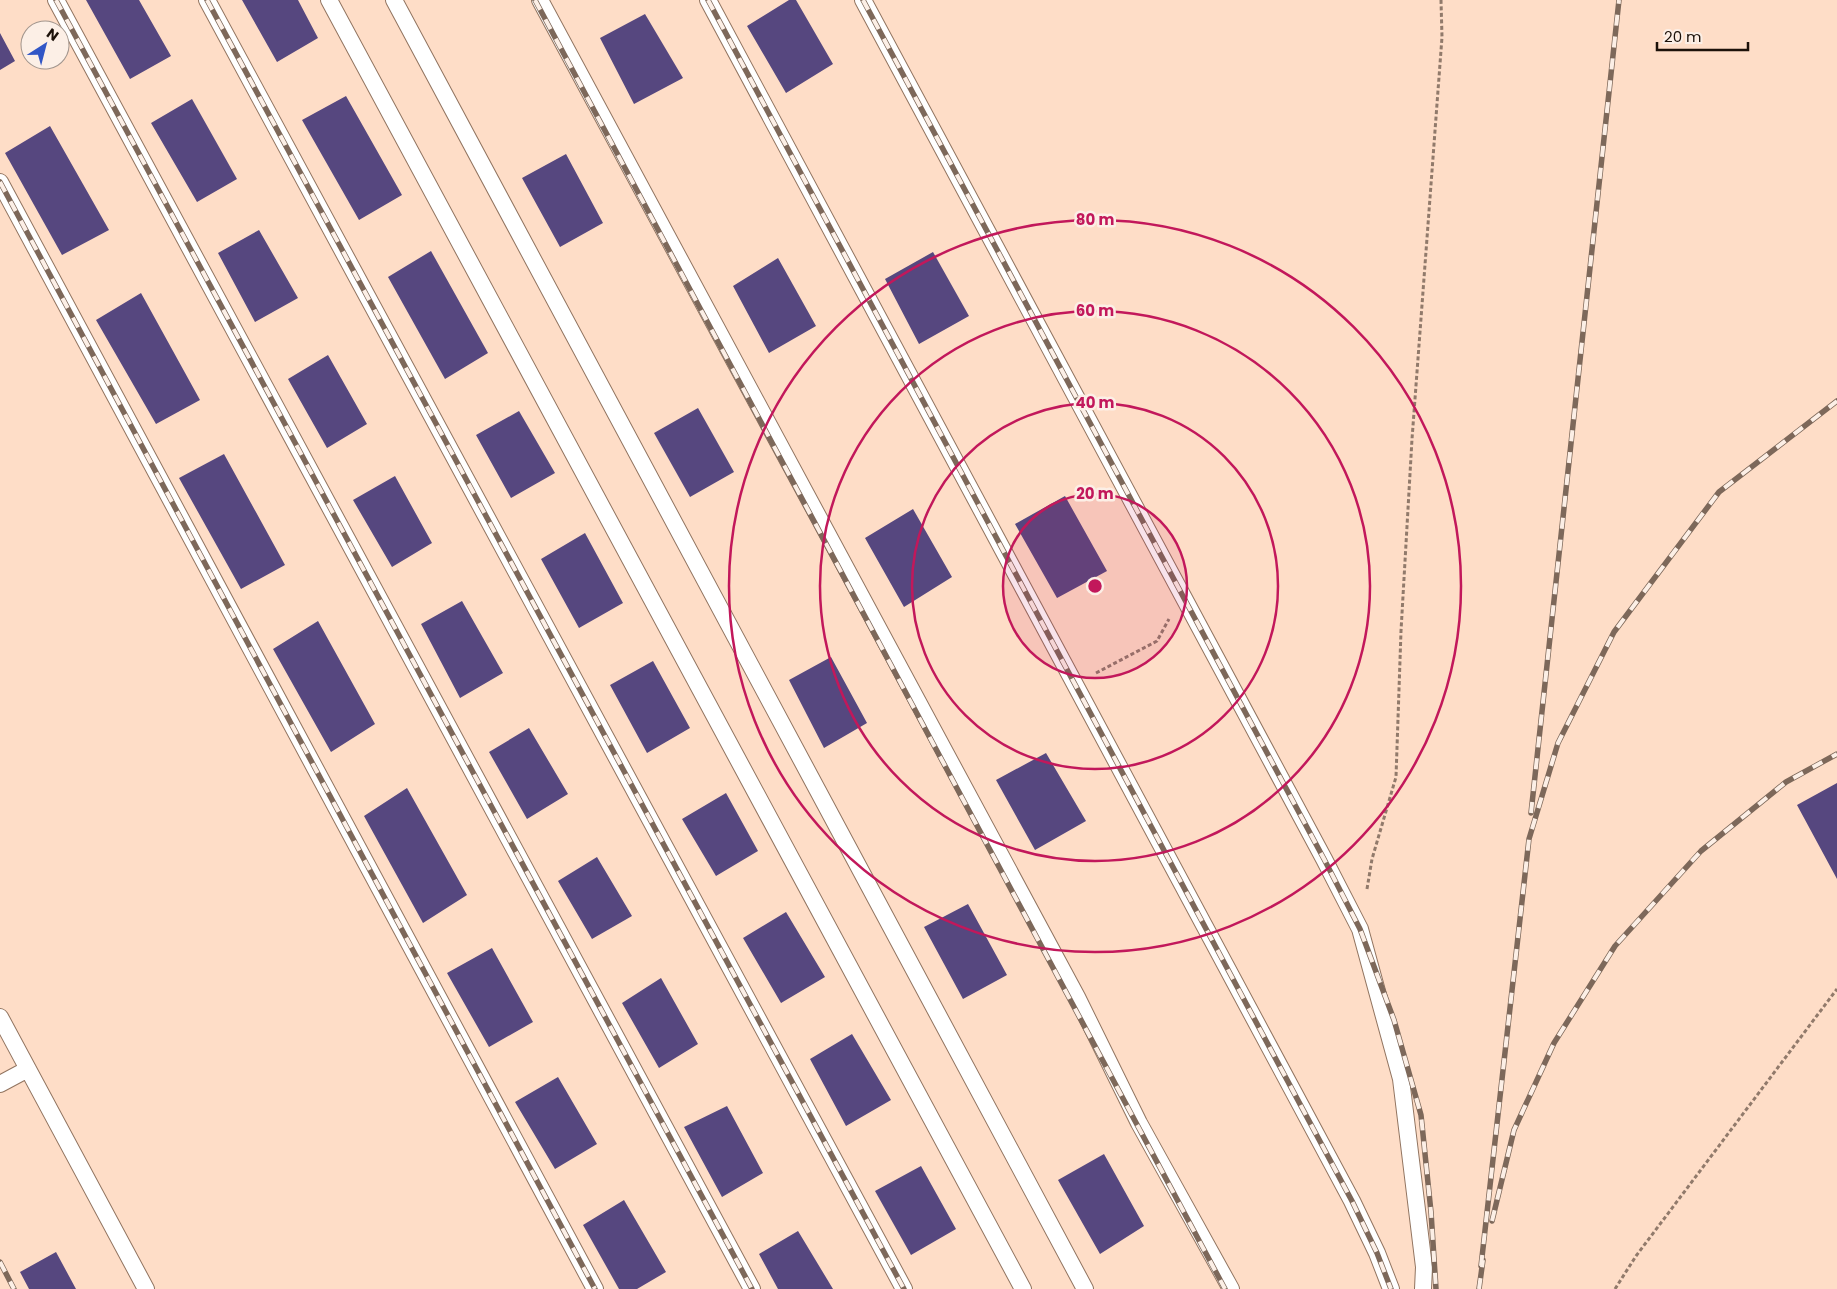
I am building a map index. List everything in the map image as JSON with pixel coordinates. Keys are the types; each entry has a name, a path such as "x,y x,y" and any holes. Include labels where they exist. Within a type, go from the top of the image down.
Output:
{"lane":[{"path":"56,0 752,1289"},
{"path":"207,0 904,1289"},
{"path":"329,0 1023,1289"},
{"path":"394,0 1085,1289"},
{"path":"540,0 1077,997 1139,1122 1231,1289"},
{"path":"708,0 1352,1201 1377,1253 1391,1289"},
{"path":"863,0 1319,850 1360,930 1401,1079 1424,1267 1423,1289"},
{"path":"0,182 595,1289"},
{"path":"0,1018 146,1289"},
{"path":"0,1084 28,1069"}],"path":[{"path":"1360,930 1372,859 1396,777 1401,631 1411,448 1442,37 1442,0"},
{"path":"1074,684 1157,640 1182,595"},
{"path":"1615,1289 1636,1256 1837,989"}],"building":[{"path":"86,0 139,0 171,56 130,79"},
{"path":"242,0 298,0 318,38 277,62"},
{"path":"789,0 796,0 833,64 786,93 747,26"},
{"path":"645,14 683,78 634,104 600,38"},
{"path":"0,33 15,61 0,70"},
{"path":"346,96 402,195 359,220 302,120"},
{"path":"192,99 237,179 197,202 151,123"},
{"path":"50,126 109,230 62,255 5,153"},
{"path":"566,154 603,223 560,247 522,178"},
{"path":"259,230 298,298 255,322 218,253"},
{"path":"431,251 488,353 445,379 388,277"},
{"path":"933,252 969,316 919,344 885,279"},
{"path":"778,258 816,326 769,353 733,286"},
{"path":"141,293 200,400 156,424 96,320"},
{"path":"328,355 367,424 327,448 288,379"},
{"path":"698,408 734,472 690,497 654,433"},
{"path":"519,411 555,473 511,498 476,435"},
{"path":"224,454 285,565 241,589 179,478"},
{"path":"395,476 432,543 392,567 353,500"},
{"path":"1065,496 1107,571 1057,598 1015,524"},
{"path":"913,509 952,577 904,607 865,538"},
{"path":"585,533 623,603 579,628 541,559"},
{"path":"462,601 503,673 460,698 421,624"},
{"path":"318,621 375,724 331,752 273,649"},
{"path":"831,657 867,723 824,748 789,680"},
{"path":"653,661 690,728 647,753 610,685"},
{"path":"529,728 568,794 527,819 489,752"},
{"path":"1046,753 1086,821 1035,850 996,780"},
{"path":"1837,783 1837,879 1797,805"},
{"path":"407,788 467,895 423,923 364,816"},
{"path":"726,793 758,851 716,876 682,819"},
{"path":"597,857 632,916 592,939 558,881"},
{"path":"968,904 1007,975 963,999 924,927"},
{"path":"786,912 825,977 781,1003 743,938"},
{"path":"492,948 533,1022 489,1047 447,973"},
{"path":"661,978 698,1044 659,1068 622,1003"},
{"path":"852,1034 891,1100 846,1126 810,1059"},
{"path":"558,1077 597,1144 555,1169 515,1102"},
{"path":"727,1106 763,1173 722,1197 684,1127"},
{"path":"1104,1154 1144,1226 1100,1254 1058,1180"},
{"path":"921,1166 956,1229 911,1255 875,1191"},
{"path":"624,1200 666,1272 637,1289 619,1289 583,1225"},
{"path":"798,1231 833,1289 778,1289 759,1254"},
{"path":"56,1252 76,1289 29,1289 20,1272"}],"railway":[{"path":"56,0 752,1289"},
{"path":"207,0 904,1289"},
{"path":"535,0 1225,1289"},
{"path":"708,0 1352,1201 1377,1253 1391,1289"},
{"path":"863,0 1360,929 1394,1020 1421,1115 1431,1212 1436,1289"},
{"path":"1531,813 1619,0"},
{"path":"0,182 595,1289"},
{"path":"1481,1266 1529,839 1558,743 1614,632 1719,492 1837,401"},
{"path":"1492,1221 1514,1130 1554,1043 1615,946 1701,851 1786,782 1837,754"},
{"path":"1479,1289 1483,1260"},
{"path":"0,1262 14,1289"}]}
